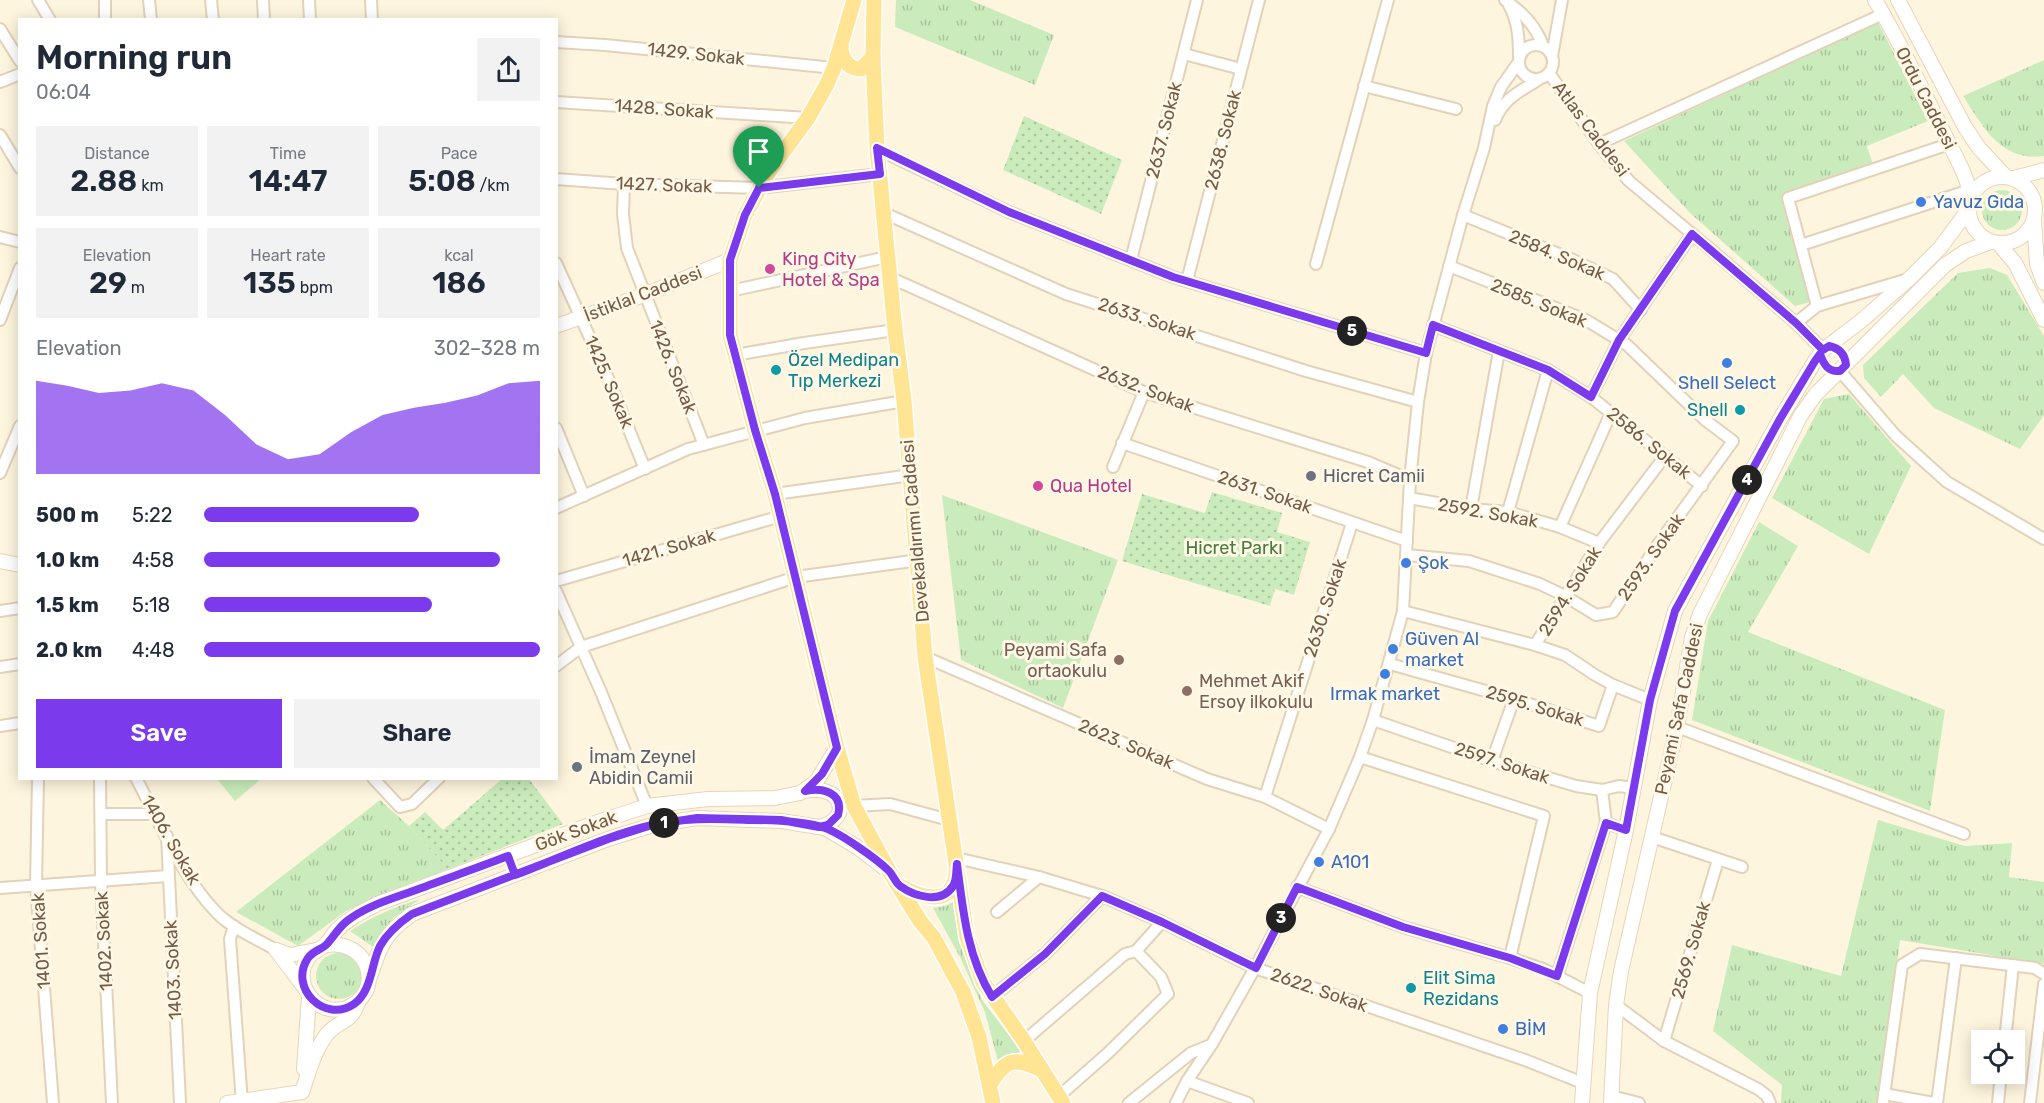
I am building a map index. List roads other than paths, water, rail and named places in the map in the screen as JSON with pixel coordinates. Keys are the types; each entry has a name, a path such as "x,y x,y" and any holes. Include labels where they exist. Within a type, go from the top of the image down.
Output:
{"main road":[{"path":"854,0 834,68 826,86 808,118 759,188 745,215 730,260 730,335 781,516 837,748 854,806 920,921 934,938 973,1016 993,1103"},
{"name":"Devekaldırımı Caddesi","path":"874,0 873,57 877,148 911,475 925,657 967,937 983,982 1024,1041 1060,1100"},
{"name":"Ordu Caddesi","path":"1875,0 1949,144 1970,200"},
{"name":"Ordu Caddesi","path":"1898,0 1965,127 1979,148 2010,177"},
{"path":"842,39 842,54 849,66 861,69 873,57"},
{"path":"2044,170 2010,177 1994,177 1976,189 1970,200 1970,219 1975,229 1982,236 1994,242 2015,263 2044,320"},
{"path":"2010,177 2030,191 2038,211 2044,283"},
{"name":"Peyami Safa Caddesi","path":"1582,1103 1590,993 1626,830 1650,700 1675,611 1780,419 1824,350 1909,279 1940,248 1970,200"},
{"path":"1994,242 2009,243 2020,238 2029,231 2038,211"},
{"name":"Peyami Safa Caddesi","path":"1611,1099 1616,1005 1621,971 1677,727 1692,638 1700,614 1801,415 1816,394 1945,265 1966,251 1994,242"},
{"name":"İstiklal Caddesi","path":"558,325 644,295 730,260"},
{"path":"1837,348 1843,353 1843,368 1831,371 1827,367 1824,350 1837,348"},
{"path":"0,559 18,556"},
{"path":"0,559 18,564"},
{"path":"805,791 822,774 837,748"},
{"path":"805,791 813,789 829,792 836,797 839,803 838,815 834,821 819,827"},
{"name":"Gök Sokak","path":"302,1097 307,993 302,977 304,966 309,957 348,920 377,904 647,806 708,799 775,798 805,791"},
{"name":"Gök Sokak","path":"368,982 380,947 394,927 412,914 608,839 652,825 697,818 781,820 825,828 857,847 894,878"},
{"path":"508,856 515,875"},
{"path":"894,878 923,896 940,896 952,887 955,880 956,861"},
{"path":"227,1103 302,1097 314,1056 328,1033 355,1012 368,982 368,970 358,952 348,946 337,944 290,955 276,950"},
{"path":"276,950 316,1004 334,1010 343,1009 360,999"},
{"path":"990,1084 1009,1062 1025,1062 1042,1070"}],"street":[{"path":"38,0 49,18"},
{"path":"105,0 105,18"},
{"path":"149,0 151,18"},
{"path":"211,0 213,18"},
{"path":"263,0 264,18"},
{"path":"309,0 310,18"},
{"path":"371,0 372,18"},
{"name":"2637. Sokak","path":"1131,260 1197,0"},
{"name":"2638. Sokak","path":"1187,281 1259,0"},
{"path":"1316,264 1388,0"},
{"path":"1176,1103 1256,968 1329,829 1373,720 1403,611 1410,480 1418,402 1433,325 1463,215 1484,148 1500,107 1508,99 1549,73 1553,65 1552,56 1562,0"},
{"path":"1507,1 1530,22 1543,46 1552,56"},
{"path":"1507,1 1516,18 1522,74 1538,80"},
{"path":"1599,144 1883,14"},
{"path":"0,29 18,58"},
{"name":"1429. Sokak","path":"558,42 834,68"},
{"path":"1484,148 1493,106 1501,87 1522,52 1531,45 1543,46"},
{"path":"1184,54 1241,69"},
{"name":"Atlas Caddesi","path":"1549,73 1599,144 1629,181 1796,323 1824,350"},
{"path":"0,82 18,75"},
{"path":"1364,86 1456,109"},
{"name":"1428. Sokak","path":"558,102 808,118"},
{"path":"0,135 18,165"},
{"path":"1817,306 1788,198 1949,144"},
{"path":"877,148 1009,212 1187,281 1426,353"},
{"name":"1427. Sokak","path":"558,179 624,184 759,188 880,174"},
{"name":"1426. Sokak","path":"624,184 623,214 627,248 704,445"},
{"path":"1801,245 1970,200"},
{"name":"2633. Sokak","path":"884,213 1066,294 1306,371 1418,402"},
{"name":"2584. Sokak","path":"1463,215 1613,279 1641,310"},
{"path":"1591,397 1619,340 1692,234"},
{"path":"0,237 18,242"},
{"path":"730,291 887,257"},
{"name":"2585. Sokak","path":"1449,266 1586,320 1619,340 1705,420 1733,441"},
{"name":"1425. Sokak","path":"558,267 582,318 645,469"},
{"path":"0,320 18,273"},
{"name":"2632. Sokak","path":"889,277 1144,392 1368,462 1410,480"},
{"path":"1796,323 1817,306 1909,279"},
{"name":"2586. Sokak","path":"1433,325 1548,370 1611,412 1702,486"},
{"path":"735,355 895,330"},
{"path":"1471,509 1499,351"},
{"path":"1843,368 1896,436 1947,482 2044,539"},
{"path":"1508,512 1548,370"},
{"path":"1113,467 1144,392"},
{"path":"558,507 688,449 804,418 904,401"},
{"path":"1560,527 1611,412"},
{"path":"0,473 18,431"},
{"path":"558,433 584,496"},
{"name":"2593. Sokak","path":"1407,555 1469,561 1540,584 1596,615 1613,612 1659,543 1733,441"},
{"name":"2631. Sokak","path":"1122,443 1407,541"},
{"name":"2594. Sokak","path":"1403,611 1535,645 1599,543 1665,456"},
{"path":"775,494 911,475"},
{"name":"2592. Sokak","path":"1409,498 1471,509 1508,512 1560,527 1599,543"},
{"name":"1421. Sokak","path":"558,579 781,516"},
{"name":"2630. Sokak","path":"1265,797 1352,523"},
{"path":"558,664 581,646 796,577 919,560"},
{"path":"558,598 581,646 647,806"},
{"path":"0,611 18,608"},
{"path":"1535,645 1565,654 1613,685 1650,700"},
{"name":"2623. Sokak","path":"925,657 1207,779 1265,797 1329,829"},
{"path":"0,667 18,664"},
{"name":"2595. Sokak","path":"1390,664 1599,726 1613,685"},
{"path":"1492,760 1514,699"},
{"name":"2597. Sokak","path":"1373,720 1576,786 1602,790 1619,786 1633,788"},
{"path":"0,726 18,723"},
{"path":"1677,727 1964,834"},
{"path":"1360,757 1544,816 1510,958"},
{"name":"1401. Sokak","path":"38,780 36,885 52,1103"},
{"name":"1402. Sokak","path":"100,780 101,881 112,1103"},
{"name":"1406. Sokak","path":"137,780 188,875 217,913 234,926"},
{"path":"375,780 400,807 412,804 437,780"},
{"path":"1557,976 1606,823 1602,790"},
{"path":"854,806 891,804 950,820"},
{"path":"100,814 155,814"},
{"path":"1606,823 1626,830"},
{"name":"1403. Sokak","path":"167,836 180,1103"},
{"path":"1652,837 1742,867"},
{"name":"2569. Sokak","path":"1664,1041 1718,860"},
{"name":"2622. Sokak","path":"956,861 1039,877 1102,896 1162,922 1256,968 1525,1060 1583,1083"},
{"path":"0,888 168,876"},
{"path":"997,912 1039,877"},
{"path":"1297,887 1403,927 1510,958 1557,976 1590,993"},
{"path":"992,997 1045,954 1102,896"},
{"path":"1024,1041 1125,954 1136,951 1162,922"},
{"path":"242,1101 230,939 234,926 276,950"},
{"path":"1060,1100 1168,994 1161,977 1136,951"},
{"path":"1956,958 1935,1103 1884,1098 1902,965 1920,954 1956,958 2035,968 2044,974"},
{"path":"2006,1030 2013,965"},
{"path":"2031,1103 2044,984"},
{"path":"1616,1005 1664,1041 1758,1089 1767,1096 1770,1103"},
{"path":"1129,1103 1191,1053 1212,1044"},
{"path":"1187,1081 1248,1103"},
{"path":"1998,1103 2000,1084"},
{"path":"1611,1099 1639,1103"}],"place":[{"name":"Yavuz Gıda","path":"1921,202"},
{"name":"King City Hotel & Spa","path":"770,269"},
{"name":"Shell Select","path":"1727,363"},
{"name":"Özel Medipan Tıp Merkezi","path":"776,370"},
{"name":"Shell","path":"1740,410"},
{"name":"Hicret Camii","path":"1311,476"},
{"name":"Qua Hotel","path":"1038,486"},
{"name":"Şok","path":"1406,563"},
{"name":"Güven Al market","path":"1393,649"},
{"name":"Peyami Safa ortaokulu","path":"1119,660"},
{"name":"Irmak market","path":"1385,674"},
{"name":"Mehmet Akif Ersoy ilkokulu","path":"1187,691"},
{"name":"İmam Zeynel Abidin Camii","path":"577,767"},
{"name":"A101","path":"1319,862"},
{"name":"Elit Sima Rezidans","path":"1411,988"},
{"name":"BİM","path":"1503,1029"}],"park label":[{"name":"Hicret Parkı","path":"1234,548"}]}
